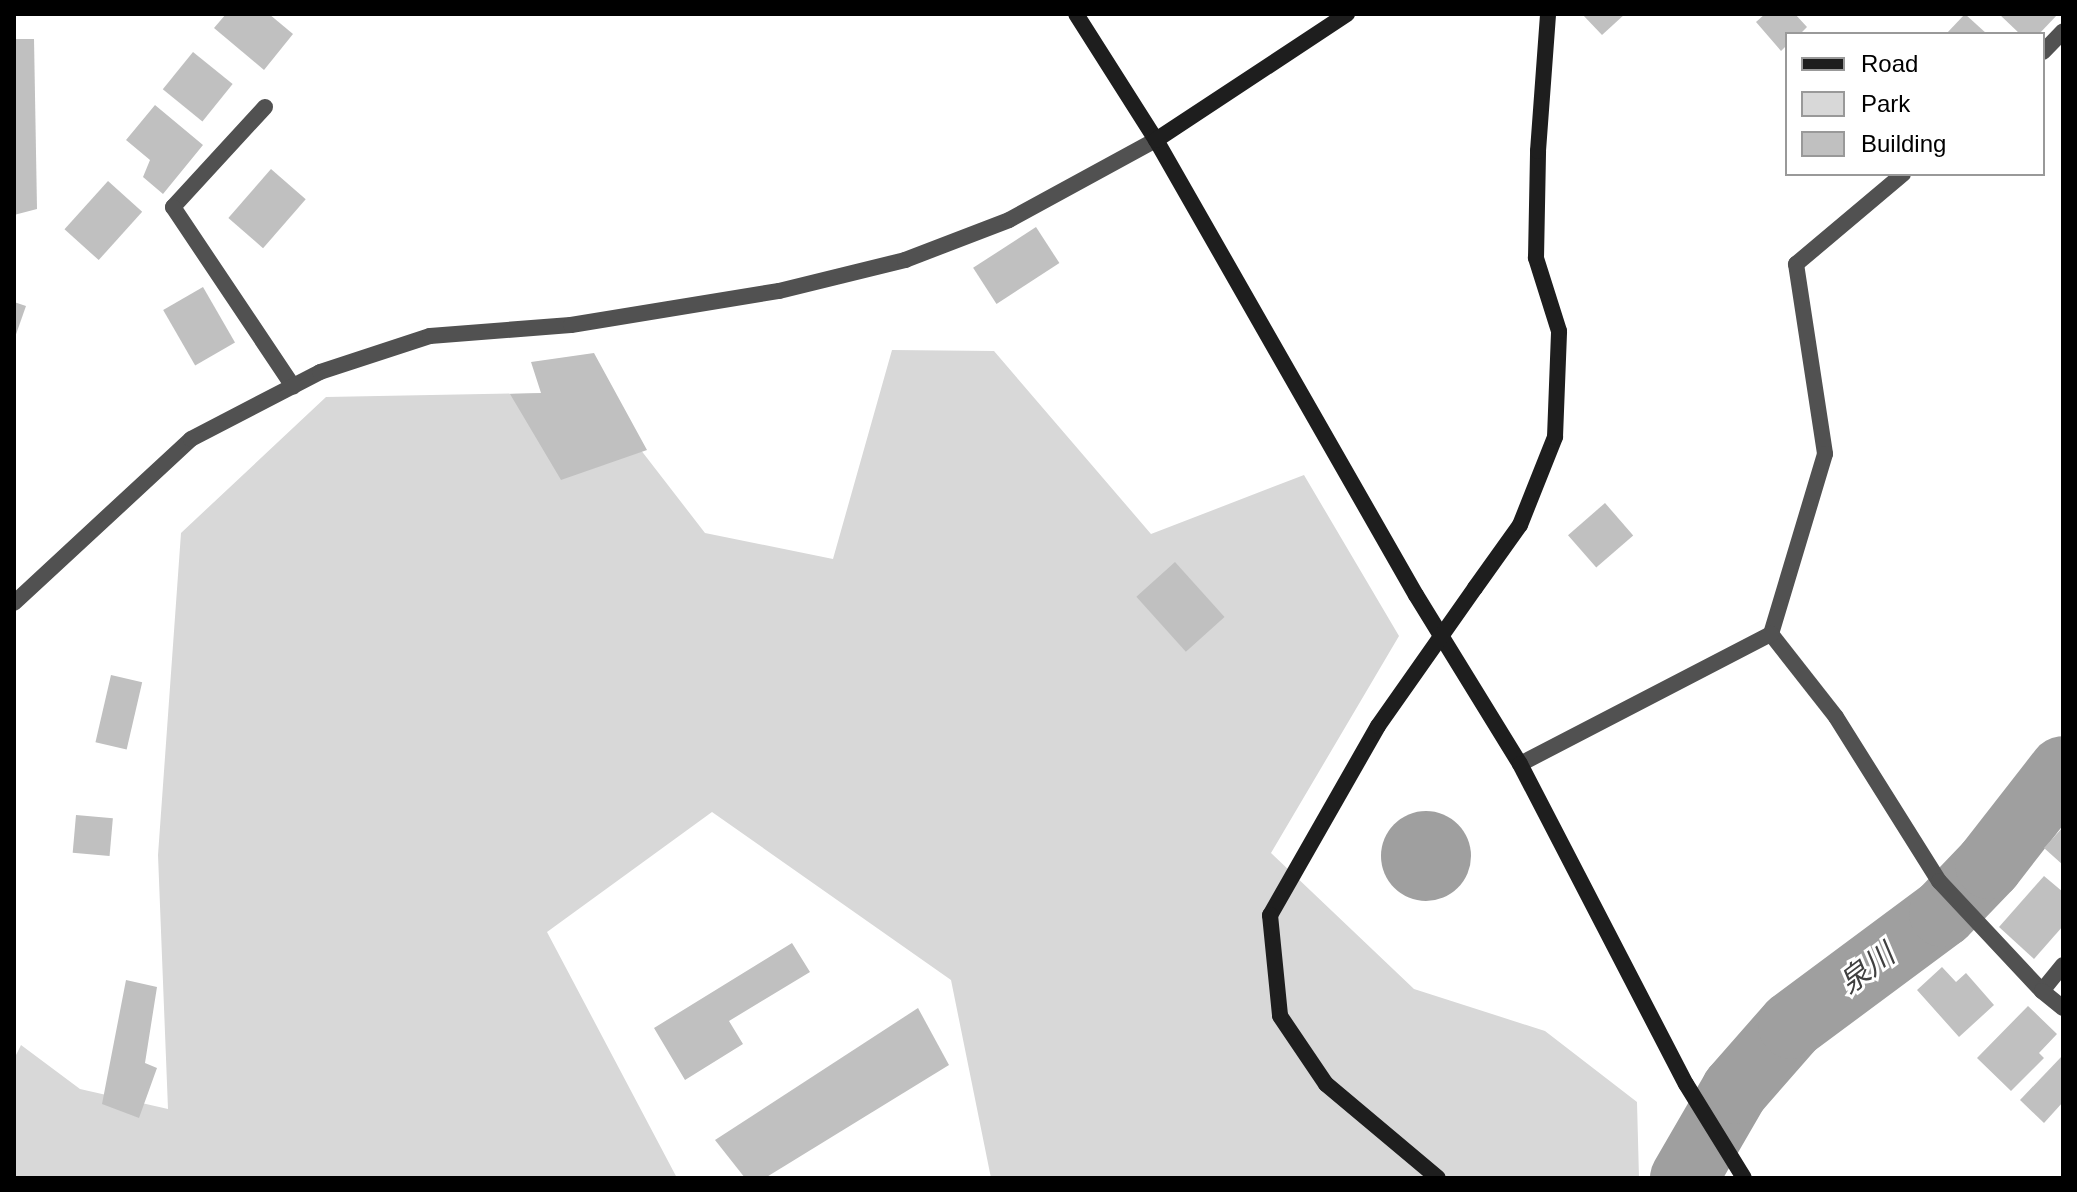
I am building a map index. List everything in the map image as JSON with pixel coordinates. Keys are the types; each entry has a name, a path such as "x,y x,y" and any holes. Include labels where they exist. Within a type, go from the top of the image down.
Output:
{"street":[{"path":"1076,14 1156,140 1416,595 1520,764 1686,1084 1740,1174"},
{"path":"14,603 191,439 320,372 430,336 571,325 779,291 905,260 1009,220 1156,140 1347,14"},
{"path":"1438,1178 1326,1084 1280,1016 1270,915 1378,726 1520,525 1555,437 1559,331 1536,258 1538,151 1548,14"},
{"path":"2045,50 2063,31"},
{"path":"265,107 173,207 293,386"},
{"path":"1520,764 1771,634 1825,454 1796,264 1901,176"},
{"path":"1771,634 1836,717 1939,881 2042,991 2063,1008"},
{"path":"2042,991 2063,965"}],"green space":[{"path":"892,350 994,351 1151,534 1304,475 1399,636 1271,853 1414,989 1545,1031 1637,1102 1639,1178 991,1178 951,980 712,812 547,932 677,1178 14,1178 14,1059 21,1045 80,1089 168,1109 158,855 181,533 326,397 596,392 705,533 833,559"}],"shaded area":[{"path":"1426,811 1443,814 1458,824 1468,839 1471,856 1468,873 1458,888 1443,898 1426,901 1409,898 1394,888 1384,873 1381,856 1384,839 1394,824 1409,814"}],"building":[{"path":"226,14 269,14 293,34 264,70 214,28"},
{"path":"1582,14 1625,14 1602,35"},
{"path":"1765,14 1795,14 1807,27 1802,32 1785,32 1785,47 1781,51 1756,22"},
{"path":"1965,14 1985,32 1948,32"},
{"path":"1999,14 2058,14 2041,32 2018,32"},
{"path":"14,39 34,39 37,209 14,215"},
{"path":"193,52 233,84 202,121 163,89"},
{"path":"155,105 203,145 163,194 143,177 150,160 126,140"},
{"path":"271,169 306,199 263,248 228,218"},
{"path":"108,181 142,212 99,260 65,229"},
{"path":"1036,227 1059,263 997,304 973,268"},
{"path":"203,287 235,342 195,365 163,310"},
{"path":"14,302 26,306 14,340"},
{"path":"594,353 647,450 561,480 510,394 541,393 531,362"},
{"path":"1605,503 1633,535 1596,568 1568,535"},
{"path":"1175,562 1225,617 1186,652 1136,597"},
{"path":"111,675 142,682 127,749 95,742"},
{"path":"76,815 113,818 110,856 73,853"},
{"path":"2063,827 2063,865 2044,848"},
{"path":"2044,876 2063,892 2063,926 2034,959 1999,927"},
{"path":"792,943 810,972 729,1021 743,1044 685,1080 654,1028"},
{"path":"1942,967 1956,982 1966,973 1994,1005 1959,1037 1917,990"},
{"path":"126,980 157,987 145,1063 157,1068 139,1118 102,1104"},
{"path":"2028,1006 2057,1034 2039,1053 2044,1058 2011,1091 1977,1058"},
{"path":"918,1008 949,1065 765,1178 745,1178 715,1140"},
{"path":"2063,1055 2063,1102 2044,1123 2020,1100"}],"waterway":[{"name":"泉川","path":"1684,1178 1735,1090 1792,1025 1943,913 1989,865 2063,770"}]}
